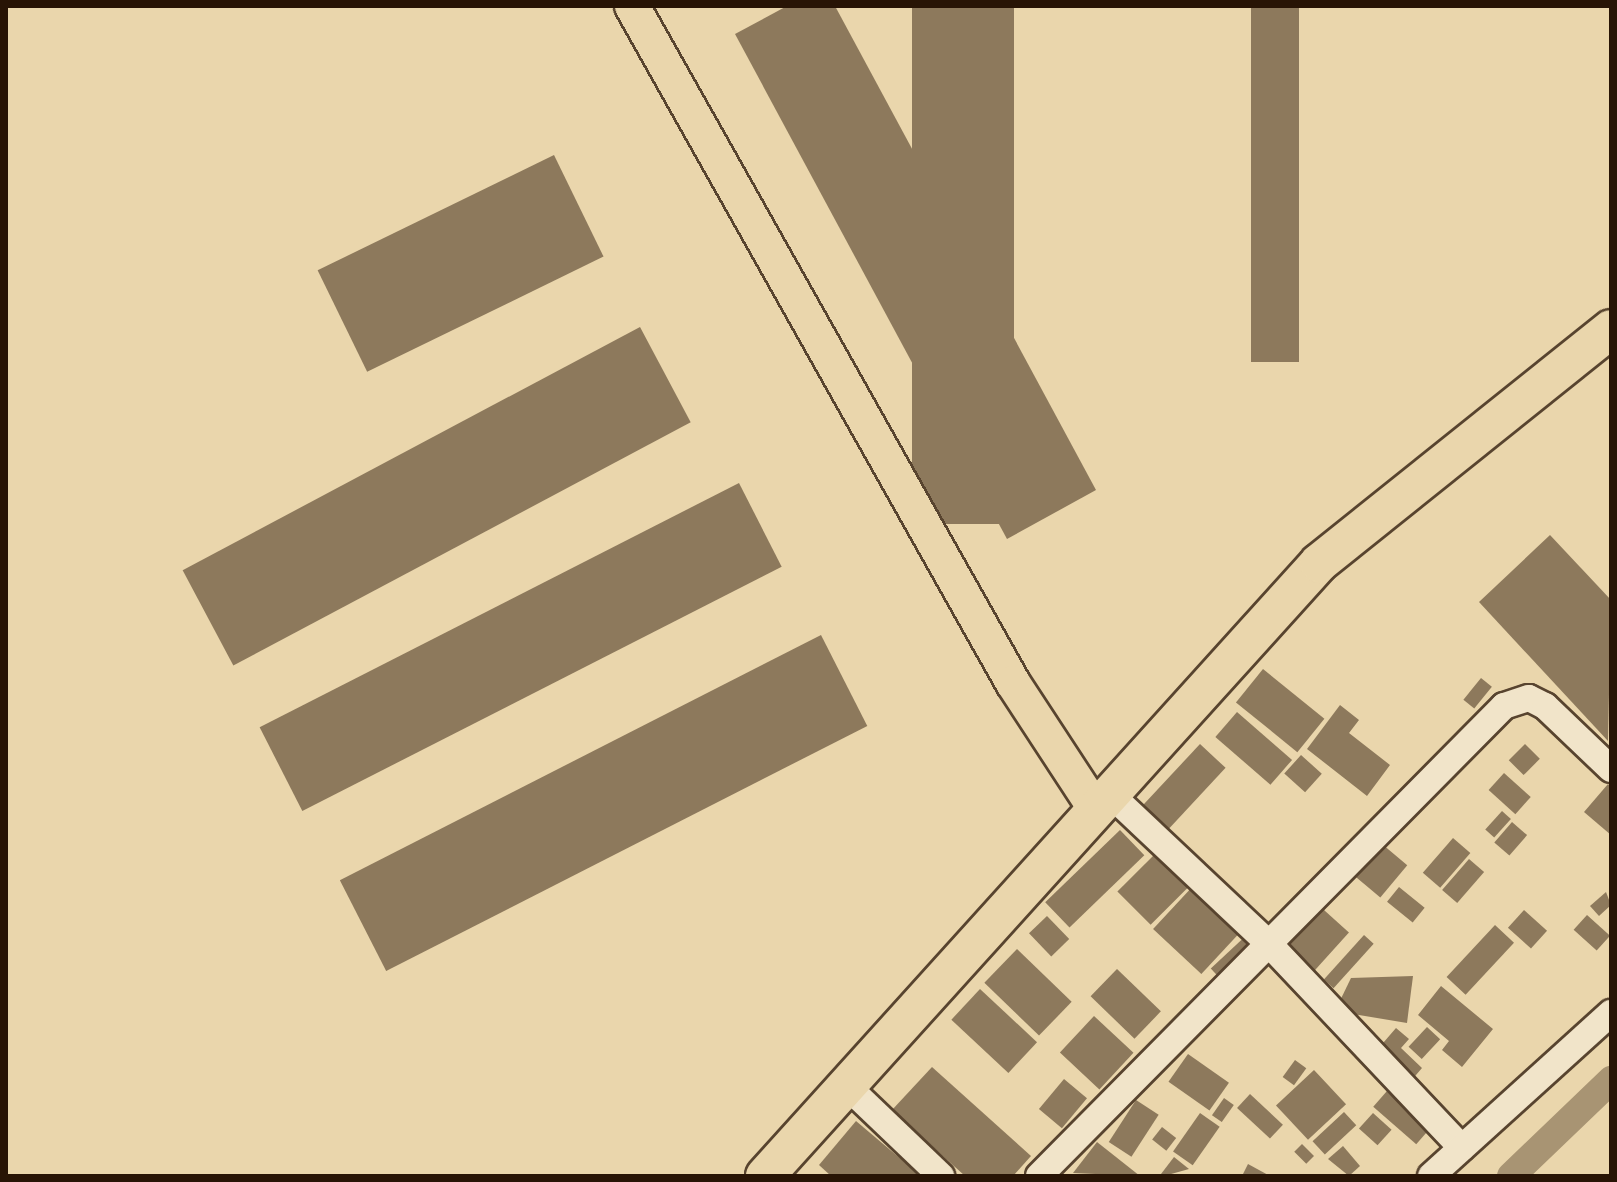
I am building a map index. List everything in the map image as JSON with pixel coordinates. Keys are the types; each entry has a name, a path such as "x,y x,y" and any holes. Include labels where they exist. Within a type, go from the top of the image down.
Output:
{"highway":[{"path":"765,1176 1319,563 1611,329"}],"main road":[{"path":"632,6 1013,683 1103,802"}],"street":[{"path":"1039,1176 1517,698 1545,706 1610,766"},
{"path":"1103,802 1270,945 1462,1148"},
{"path":"1431,1176 1611,1013"},
{"path":"848,1087 941,1176"}],"building":[{"path":"787,6 835,6 1096,490 1007,539 735,34"},
{"path":"912,6 1014,6 1014,524 912,524"},
{"path":"1251,6 1299,6 1299,362 1251,362"},
{"path":"554,155 604,257 367,372 318,270"},
{"path":"640,327 691,422 233,666 183,570"},
{"path":"739,483 782,567 302,811 260,727"},
{"path":"1550,535 1611,600 1608,741 1479,602"},
{"path":"821,635 867,726 386,971 340,880"},
{"path":"1263,669 1324,719 1297,752 1236,702"},
{"path":"1481,678 1492,687 1474,709 1463,700"},
{"path":"1340,705 1359,720 1349,733 1390,765 1367,796 1307,749"},
{"path":"1237,712 1292,760 1270,785 1215,737"},
{"path":"1200,744 1226,768 1162,836 1137,812"},
{"path":"1525,744 1540,759 1524,775 1509,760"},
{"path":"1301,755 1322,774 1305,792 1284,774"},
{"path":"1504,773 1531,797 1515,814 1489,790"},
{"path":"1608,784 1611,787 1611,835 1584,812"},
{"path":"1502,811 1511,819 1494,838 1485,830"},
{"path":"1512,822 1527,835 1509,855 1494,842"},
{"path":"1120,830 1144,855 1070,927 1045,902"},
{"path":"1453,838 1470,853 1440,888 1423,873"},
{"path":"1382,844 1407,865 1380,897 1355,876"},
{"path":"1157,852 1190,885 1151,925 1117,892"},
{"path":"1469,859 1484,872 1457,903 1442,890"},
{"path":"1194,885 1242,930 1201,974 1153,929"},
{"path":"1399,887 1425,908 1413,923 1387,902"},
{"path":"1606,892 1611,905 1599,916 1590,906"},
{"path":"1314,901 1349,932 1311,975 1276,943"},
{"path":"1524,910 1547,931 1531,949 1508,928"},
{"path":"1587,915 1610,936 1597,951 1574,930"},
{"path":"1047,916 1069,939 1051,956 1029,933"},
{"path":"1495,925 1514,943 1466,995 1447,977"},
{"path":"1251,931 1262,943 1222,980 1211,969"},
{"path":"1364,935 1374,944 1334,988 1324,980"},
{"path":"1017,949 1072,1002 1039,1036 984,983"},
{"path":"1117,969 1161,1011 1134,1039 1091,996"},
{"path":"1413,976 1407,1023 1335,1011 1351,978"},
{"path":"1441,986 1493,1029 1462,1067 1442,1050 1449,1041 1418,1015"},
{"path":"980,989 1037,1042 1008,1073 951,1020"},
{"path":"1094,1016 1133,1053 1099,1089 1060,1053"},
{"path":"1427,1027 1440,1039 1422,1059 1409,1047"},
{"path":"1396,1028 1409,1039 1401,1048 1422,1068 1410,1082 1377,1050"},
{"path":"1188,1054 1229,1083 1209,1111 1168,1082"},
{"path":"1295,1060 1306,1068 1294,1085 1283,1077"},
{"path":"932,1067 1031,1156 1013,1176 965,1176 892,1110"},
{"path":"1314,1070 1346,1104 1308,1140 1276,1105"},
{"path":"1064,1079 1087,1098 1062,1128 1039,1109"},
{"path":"1387,1091 1430,1128 1416,1144 1373,1107"},
{"path":"1250,1094 1283,1125 1270,1139 1237,1108"},
{"path":"1224,1098 1234,1105 1222,1122 1212,1115"},
{"path":"1136,1100 1159,1115 1131,1157 1109,1142"},
{"path":"1344,1112 1356,1125 1325,1154 1313,1141"},
{"path":"1200,1113 1220,1127 1193,1165 1173,1152"},
{"path":"1373,1113 1392,1130 1378,1145 1359,1129"},
{"path":"856,1121 921,1176 831,1176 819,1165"},
{"path":"1162,1127 1176,1138 1166,1151 1152,1140"},
{"path":"1097,1142 1140,1176 1073,1173"},
{"path":"1302,1144 1314,1156 1306,1164 1294,1152"},
{"path":"1343,1146 1360,1166 1349,1176 1328,1159"},
{"path":"1174,1157 1189,1169 1164,1176 1161,1174"},
{"path":"1248,1164 1270,1176 1242,1176"}],"waterway":[{"path":"1511,1176 1611,1080"}]}
